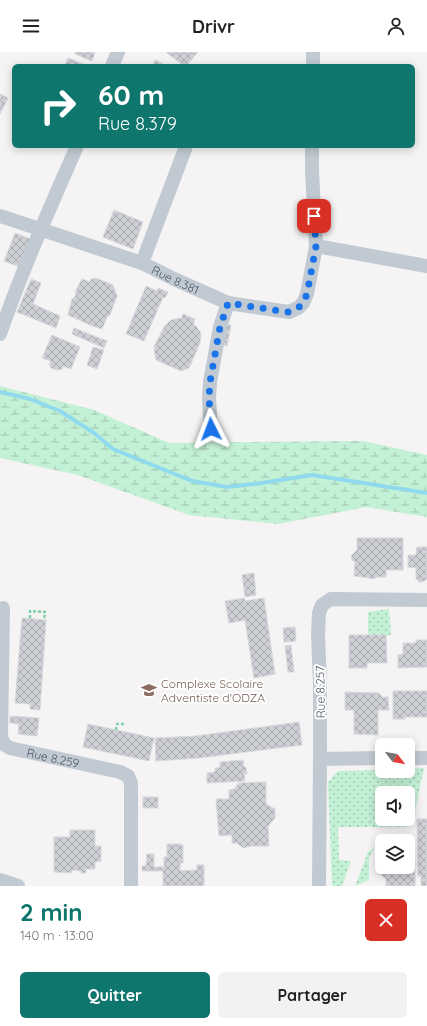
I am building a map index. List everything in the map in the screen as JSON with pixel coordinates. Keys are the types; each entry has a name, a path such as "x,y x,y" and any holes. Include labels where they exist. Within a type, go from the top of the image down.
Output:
{"street":[{"path":"113,64 118,52"},
{"path":"313,64 314,52"},
{"path":"0,334 10,304 40,229 76,148"},
{"name":"Rue 8.381","path":"0,216 142,263 228,303 288,312 298,308 303,303 307,294 316,246 312,148"},
{"path":"142,263 185,149"},
{"path":"316,246 427,266"},
{"path":"211,429 209,398 210,382 220,327 228,303"},
{"name":"Rue 8.257","path":"319,886 320,684 318,634 319,613 322,605 331,600 427,600"},
{"name":"Rue 8.259","path":"3,608 1,738 5,745 10,748 120,772 128,776 131,783 131,886"},
{"path":"320,759 375,758"},
{"path":"415,758 427,758"},
{"path":"0,880 18,886"}],"path":[{"path":"30,618 30,611 44,612 44,620"},
{"path":"116,730 117,724 126,724"}],"green space":[{"path":"0,386 94,410 169,443 363,441 427,455 427,517 366,507 278,524 189,515 78,475 0,458"},
{"path":"389,609 391,635 375,637 368,635 368,612"},
{"path":"424,768 415,811 415,786 375,786 375,826 407,826 406,827 338,827 339,860 351,861 342,886 332,886 328,782 338,771 375,770 375,778 415,778 415,769"},
{"path":"375,847 369,860 369,880 355,886 368,852"}],"building":[{"path":"75,52 95,52 92,61 75,54"},
{"path":"166,52 198,52 188,64 181,64"},
{"path":"68,58 83,64 66,64"},
{"path":"155,60 163,64 154,64"},
{"path":"0,94 8,98 0,114"},
{"path":"114,210 143,222 133,249 103,237"},
{"path":"15,233 33,240 23,268 4,261"},
{"path":"96,278 113,285 117,296 110,315 107,317 102,329 89,325 68,315 72,299 76,295 75,292 82,279 90,282 91,279"},
{"path":"31,279 41,283 33,304 60,316 56,328 17,312"},
{"path":"146,286 157,291 158,288 168,292 165,298 163,297 144,341 126,334"},
{"path":"183,314 195,319 193,325 196,326 201,333 200,343 189,368 181,371 156,360 154,347 164,327 171,320 181,319"},
{"path":"222,323 231,325 227,346 218,344"},
{"path":"74,328 107,341 104,348 72,334"},
{"path":"52,335 80,347 71,369 63,366 62,369 57,370 51,368 49,364 51,361 42,358"},
{"path":"93,347 104,350 97,369 87,365"},
{"path":"357,538 403,538 403,570 386,570 386,577 377,577 373,579 354,576 355,562 352,560 351,556 357,550"},
{"path":"417,547 427,547 427,579 422,582 419,582 416,578 416,568 408,567 408,555 416,555"},
{"path":"254,573 256,595 245,597 242,575"},
{"path":"244,598 245,601 264,598 275,674 254,678 245,620 229,623 225,601"},
{"path":"22,618 46,620 40,710 30,709 30,704 15,703"},
{"path":"295,627 296,641 284,642 283,628"},
{"path":"349,635 386,635 387,663 367,663 367,668 349,668"},
{"path":"416,640 427,640 427,667 398,668 398,655 403,654 403,643 416,643"},
{"path":"291,645 294,672 288,672 285,646"},
{"path":"393,691 427,691 427,717 405,717 405,719 393,719"},
{"path":"345,692 379,693 382,697 388,697 389,710 378,710 378,735 354,734 354,710 345,710"},
{"path":"10,716 39,718 37,736 18,734 19,724 10,723"},
{"path":"299,722 302,745 199,758 156,761 155,738 196,736"},
{"path":"88,724 154,738 149,761 83,747"},
{"path":"243,760 247,774 244,774 245,781 207,783 207,773 215,772 215,768 220,768 220,762"},
{"path":"266,782 266,804 275,809 275,818 268,826 269,846 251,846 243,848 237,843 232,843 232,835 219,836 216,799 229,799 229,790 234,789 239,783"},
{"path":"143,797 158,797 158,808 143,808"},
{"path":"417,819 427,819 427,886 421,886 421,876 418,876"},
{"path":"70,830 95,830 95,846 101,846 101,861 95,862 95,869 86,869 86,873 72,870 72,873 54,872 54,837 70,837"},
{"path":"167,844 183,845 183,863 180,863 180,871 197,870 197,865 204,865 204,886 163,886 163,871 142,871 142,866 146,866 147,854 154,854 154,867 164,867 164,857 167,857"},
{"path":"380,874 415,874 415,886 386,886 386,879"}],"waterway":[{"path":"0,392 30,399 60,411 94,433 113,449 192,481 227,487 312,475 427,493"}],"place":[{"name":"Complexe Scolaire Adventiste d'ODZA","path":"149,690"}],"route":[{"path":"211,429 209,398 210,382 220,327 228,303 288,312 298,308 303,303 307,294 316,246 314,216"}]}
